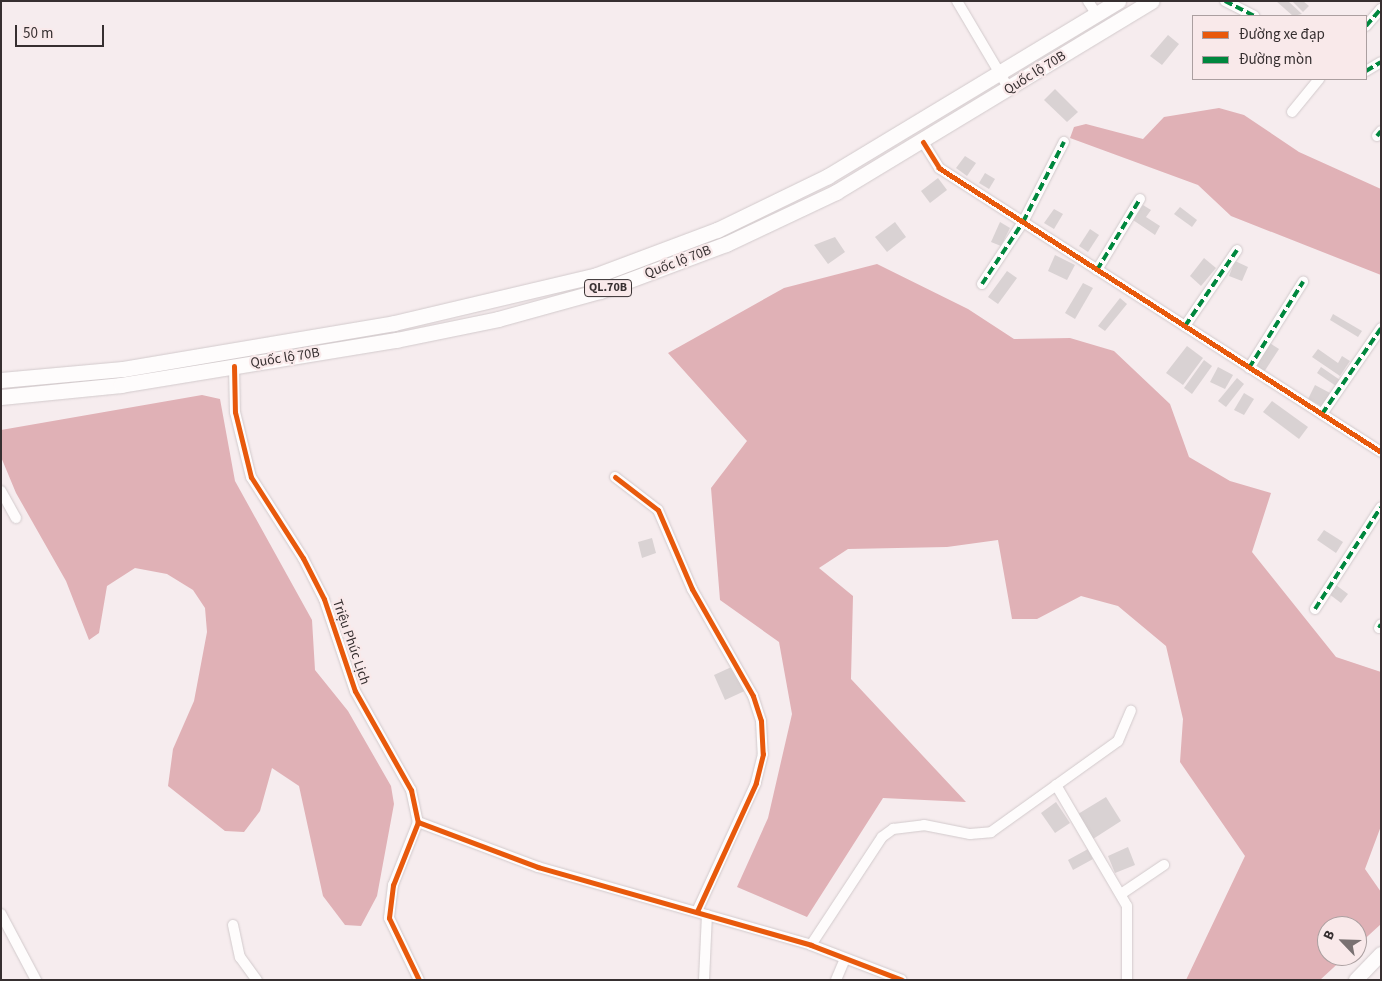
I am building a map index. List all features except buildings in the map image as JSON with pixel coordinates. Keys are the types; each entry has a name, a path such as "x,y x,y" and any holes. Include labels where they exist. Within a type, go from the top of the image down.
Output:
{"main road":[{"name":"Quốc lộ 70B","path":"1,380 123,369 394,323 597,275 717,230 875,151 1118,1"},
{"name":"Quốc lộ 70B","path":"1,397 121,385 396,340 498,319 600,291 790,215 923,142 1152,1"},
{"path":"1005,71 1014,86"},
{"path":"394,323 396,340"}],"street":[{"path":"957,1 1005,71"},
{"path":"1088,1 1097,15"},
{"path":"1225,1 1252,15"},
{"path":"1367,25 1381,10"},
{"path":"1367,70 1381,62"},
{"path":"1292,112 1318,80"},
{"path":"923,142 939,168 1322,414 1379,448"},
{"path":"982,284 1023,222 1064,142"},
{"path":"1097,270 1140,199"},
{"path":"1185,326 1237,250"},
{"path":"1250,368 1303,282"},
{"path":"1322,414 1381,328"},
{"name":"Triệu Phúc Lịch","path":"234,366 235,412 251,477 274,508 324,599 355,691 411,790 418,822"},
{"path":"615,477 658,510 692,589 753,696 761,721 763,754 756,782 697,912"},
{"path":"1,491 16,518"},
{"path":"1315,609 1381,507"},
{"path":"810,945 882,837 893,829 924,825 970,834 991,832 1118,741 1131,711"},
{"path":"1056,785 1121,894 1130,924 1127,980"},
{"path":"419,980 389,918 393,885 418,822 538,867 810,945 902,980"},
{"path":"1121,894 1164,865"},
{"path":"1,914 36,980"},
{"path":"704,980 707,915"},
{"path":"234,925 240,957 257,980"},
{"path":"1356,980 1381,954"},
{"path":"836,980 845,959"}],"shaded area":[{"path":"1219,108 1244,115 1299,152 1381,189 1381,275 1231,216 1198,185 1070,138 1074,127 1086,124 1143,139 1164,117"},
{"path":"877,264 968,309 1014,339 1070,338 1114,351 1170,404 1189,457 1230,481 1271,493 1252,552 1336,657 1381,672 1381,826 1365,869 1381,892 1381,924 1367,937 1367,916 1317,916 1317,966 1335,966 1320,980 1186,980 1245,856 1180,762 1183,719 1166,646 1118,606 1081,596 1037,619 1012,619 998,540 947,547 848,549 819,568 853,596 851,679 966,802 883,798 807,917 737,887 768,818 792,714 779,642 720,600 711,488 747,441 668,353 784,288"},
{"path":"202,395 220,399 235,481 312,620 315,670 348,711 391,786 394,804 377,896 361,926 345,925 323,896 299,786 272,768 260,811 244,832 225,831 168,786 173,749 194,701 207,632 205,608 193,590 167,574 135,568 107,586 99,633 89,640 66,581 16,493 1,457 1,430"}],"marked path":[{"path":"1225,1 1252,15"},
{"path":"1367,25 1381,9"},
{"path":"1367,70 1381,62"},
{"path":"1377,136 1381,131"},
{"path":"982,284 1023,222 1064,142"},
{"path":"1097,270 1140,199"},
{"path":"1185,326 1237,250"},
{"path":"1249,368 1303,282"},
{"path":"1322,414 1381,328"},
{"path":"1315,609 1381,507"},
{"path":"1379,628 1381,624"}],"cycle path":[{"path":"923,142 939,168 1381,452"},
{"path":"234,366 235,412 251,477 303,558 324,599 355,691 411,790 418,822 393,885 389,918 419,980"},
{"path":"615,477 658,510 692,589 753,696 761,721 763,754 756,783 697,911"},
{"path":"418,822 538,867 811,945 902,980"}]}
